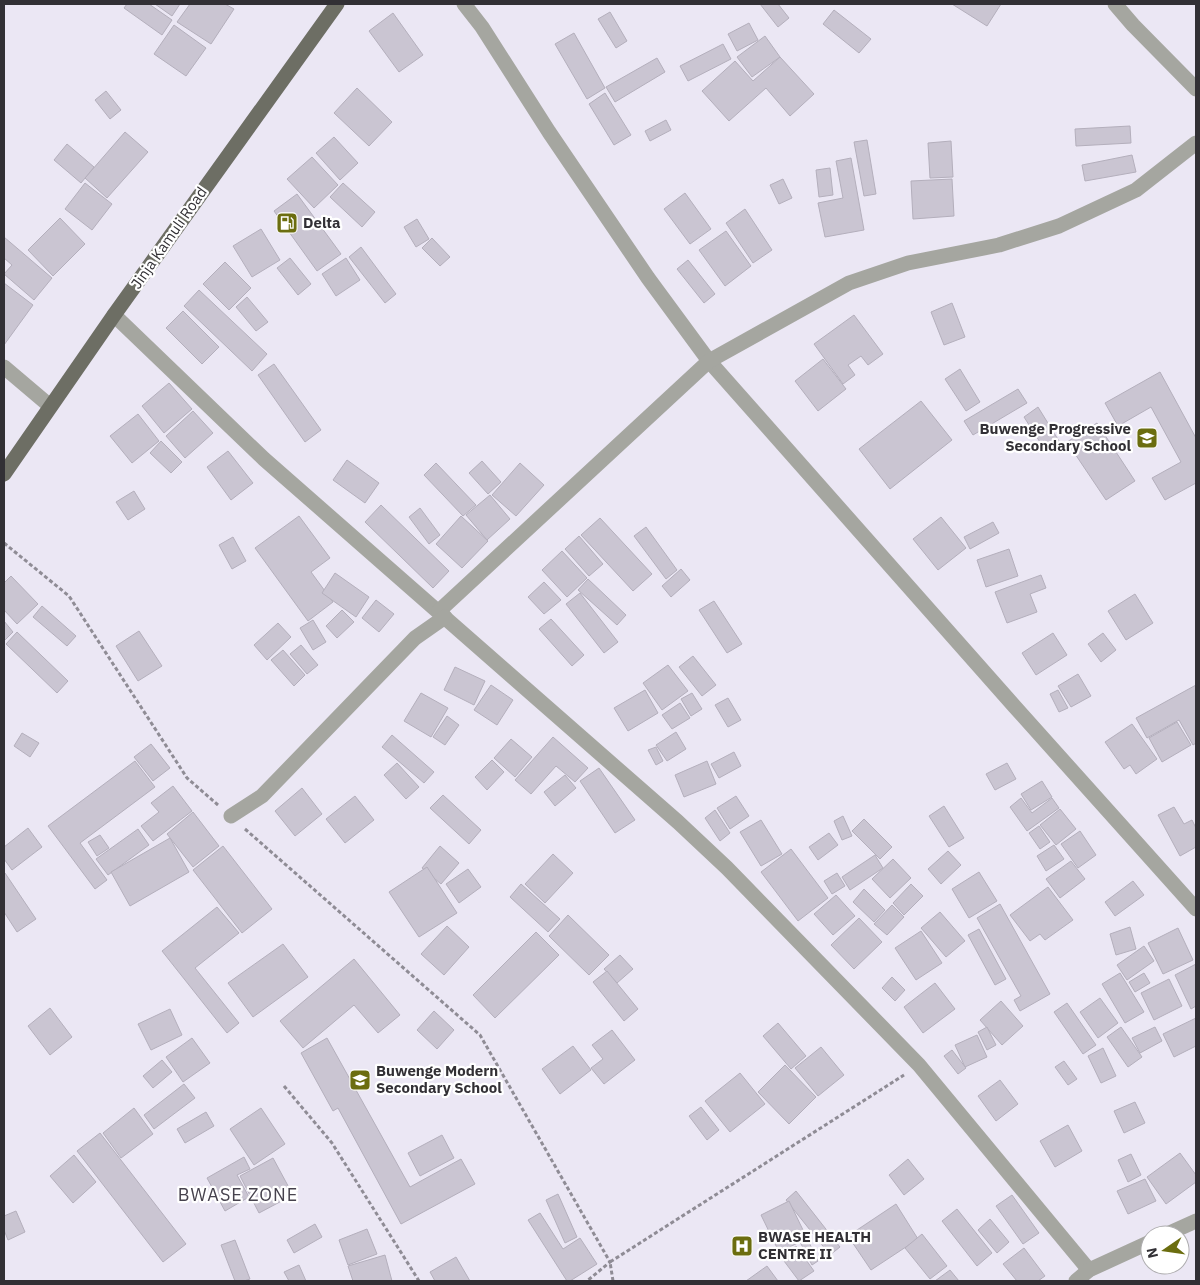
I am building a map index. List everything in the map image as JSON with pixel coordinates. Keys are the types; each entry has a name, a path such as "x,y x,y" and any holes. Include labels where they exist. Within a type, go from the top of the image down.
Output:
{"main road":[{"name":"Jinja Kamuli Road","path":"4,474 114,315 337,4"}],"street":[{"path":"464,4 482,27 549,132 648,278 709,361 1015,707 1195,904"},
{"path":"1115,4 1196,89"},
{"path":"231,816 262,796 415,638 709,361 848,283 908,263 999,245 1059,226 1136,190 1196,142"},
{"path":"114,315 264,459 678,822 727,868 919,1065 1089,1270"},
{"path":"4,367 50,406"},
{"path":"1076,1281 1089,1270 1140,1247"}],"path":[{"path":"4,543 69,596 187,778 480,1035 610,1262 613,1281"},
{"path":"588,1281 610,1262 919,1065"},
{"path":"284,1086 332,1143 419,1281"}],"building":[{"path":"127,4 149,4 172,20 162,35 124,8"},
{"path":"155,4 180,4 172,16"},
{"path":"190,4 225,4 234,9 211,44 177,22"},
{"path":"760,4 778,4 789,18 778,27"},
{"path":"952,4 1001,4 987,26"},
{"path":"834,10 871,39 859,53 823,24"},
{"path":"610,12 627,41 616,48 598,19"},
{"path":"393,13 423,55 399,72 369,31"},
{"path":"749,23 758,40 737,51 728,34"},
{"path":"174,25 206,48 186,76 154,54"},
{"path":"574,33 605,88 587,99 555,44"},
{"path":"765,36 780,57 752,77 737,57"},
{"path":"723,44 731,59 688,81 680,66"},
{"path":"780,57 814,94 790,116 766,88 729,121 702,91 735,61 753,81"},
{"path":"657,58 665,72 615,102 606,87"},
{"path":"357,88 392,122 369,146 334,113"},
{"path":"106,91 121,110 110,119 95,100"},
{"path":"605,93 631,135 614,145 589,104"},
{"path":"666,120 671,130 650,141 645,131"},
{"path":"1130,126 1131,143 1076,146 1075,129"},
{"path":"125,132 148,152 107,198 85,178"},
{"path":"334,137 358,163 340,180 316,153"},
{"path":"867,140 876,194 864,196 854,142"},
{"path":"951,141 953,177 930,178 928,143"},
{"path":"67,144 94,167 81,183 54,160"},
{"path":"1132,155 1136,172 1085,181 1082,165"},
{"path":"312,157 338,185 314,208 287,179"},
{"path":"851,158 864,230 825,237 818,203 843,198 836,161"},
{"path":"830,168 833,195 819,197 816,170"},
{"path":"783,179 792,198 779,204 770,185"},
{"path":"952,179 954,216 913,219 911,181"},
{"path":"85,183 112,204 92,230 65,209"},
{"path":"343,183 375,212 362,227 330,197"},
{"path":"685,193 711,229 690,244 664,209"},
{"path":"297,194 341,254 317,271 274,211"},
{"path":"745,209 772,250 753,263 726,223"},
{"path":"60,218 85,244 53,276 28,250"},
{"path":"417,219 429,239 416,247 404,227"},
{"path":"261,229 280,260 252,277 233,246"},
{"path":"726,231 751,266 725,286 699,250"},
{"path":"4,237 52,278 34,300 4,274 12,265 4,258"},
{"path":"432,238 450,257 440,266 422,248"},
{"path":"361,247 396,294 385,303 349,257"},
{"path":"290,258 311,284 298,295 277,268"},
{"path":"346,258 360,280 336,296 322,274"},
{"path":"688,260 715,294 704,303 677,269"},
{"path":"225,262 251,288 229,310 203,284"},
{"path":"4,283 33,305 4,345"},
{"path":"199,290 267,354 252,371 184,306"},
{"path":"247,297 268,322 256,331 236,307"},
{"path":"952,303 965,337 944,345 931,312"},
{"path":"183,311 219,347 202,364 166,328"},
{"path":"854,315 883,354 868,365 861,356 848,365 855,375 843,384 814,344"},
{"path":"823,359 846,389 818,411 795,381"},
{"path":"274,364 321,430 305,442 258,375"},
{"path":"960,369 980,402 966,411 945,379"},
{"path":"1160,372 1196,438 1196,483 1165,500 1152,478 1181,462 1151,407 1118,426 1105,403"},
{"path":"169,383 192,409 164,433 142,406"},
{"path":"1018,389 1027,403 973,435 964,421"},
{"path":"921,401 952,440 890,489 859,449"},
{"path":"1038,407 1059,441 1045,450 1024,417"},
{"path":"193,411 213,433 185,458 166,436"},
{"path":"138,414 159,441 132,463 110,436"},
{"path":"1097,423 1135,481 1106,500 1067,442"},
{"path":"161,441 182,462 171,473 150,453"},
{"path":"228,451 253,483 231,500 207,467"},
{"path":"347,460 379,483 365,503 333,480"},
{"path":"482,461 501,482 488,494 469,473"},
{"path":"436,463 476,505 463,516 424,475"},
{"path":"520,463 544,485 516,516 492,495"},
{"path":"134,491 145,509 128,520 116,502"},
{"path":"490,495 510,519 487,540 466,515"},
{"path":"381,505 449,571 433,588 365,522"},
{"path":"420,508 440,535 429,544 409,517"},
{"path":"299,516 330,558 311,572 333,602 308,621 255,548"},
{"path":"461,516 488,541 462,568 436,544"},
{"path":"941,517 966,548 938,570 913,539"},
{"path":"600,518 652,574 633,591 581,535"},
{"path":"993,522 999,533 970,549 964,537"},
{"path":"646,527 677,570 666,579 634,536"},
{"path":"579,536 603,564 589,576 565,549"},
{"path":"233,537 246,561 232,569 219,545"},
{"path":"1009,549 1018,576 986,587 977,560"},
{"path":"562,551 587,578 567,597 542,570"},
{"path":"681,569 690,580 671,597 662,586"},
{"path":"335,573 369,597 356,617 322,593"},
{"path":"1041,575 1046,588 1030,594 1037,612 1007,623 995,592"},
{"path":"11,576 38,604 17,624 4,610 4,583"},
{"path":"588,579 626,615 617,625 578,590"},
{"path":"544,582 561,600 544,614 528,597"},
{"path":"580,593 618,642 604,653 566,604"},
{"path":"1135,594 1153,623 1126,640 1108,611"},
{"path":"376,600 394,614 379,632 362,618"},
{"path":"714,601 742,644 727,653 699,610"},
{"path":"42,606 76,636 67,646 33,617"},
{"path":"342,610 354,622 337,638 326,626"},
{"path":"551,619 584,655 572,666 539,629"},
{"path":"313,620 326,642 313,650 300,628"},
{"path":"4,621 13,632 4,641"},
{"path":"278,623 291,637 267,660 254,645"},
{"path":"139,631 162,666 138,681 116,646"},
{"path":"17,632 68,681 57,693 6,644"},
{"path":"1053,633 1067,655 1036,675 1022,653"},
{"path":"1103,633 1116,650 1101,662 1088,644"},
{"path":"301,645 318,665 307,674 290,654"},
{"path":"283,650 305,675 294,686 271,660"},
{"path":"693,656 716,685 702,696 679,667"},
{"path":"668,665 688,691 662,710 643,683"},
{"path":"455,667 485,681 474,705 444,690"},
{"path":"1078,674 1091,696 1071,707 1058,686"},
{"path":"491,685 513,700 497,725 474,710"},
{"path":"1196,685 1196,743 1193,745 1179,720 1147,738 1136,718"},
{"path":"645,690 658,713 628,731 614,708"},
{"path":"1058,690 1068,708 1059,712 1050,694"},
{"path":"421,693 448,708 431,737 404,721"},
{"path":"692,693 702,709 691,716 681,699"},
{"path":"728,698 741,720 728,727 715,705"},
{"path":"680,703 690,718 672,729 662,715"},
{"path":"447,716 459,725 445,745 433,737"},
{"path":"1177,722 1191,745 1162,762 1149,738"},
{"path":"1132,724 1157,759 1136,774 1130,765 1124,769 1105,742"},
{"path":"676,732 686,749 667,761 656,745"},
{"path":"22,733 39,743 30,757 14,746"},
{"path":"392,735 434,772 424,783 382,747"},
{"path":"553,737 588,768 575,782 556,766 531,794 515,780"},
{"path":"511,739 532,757 515,777 494,758"},
{"path":"151,744 170,768 153,781 134,757"},
{"path":"656,747 663,761 656,765 648,750"},
{"path":"734,752 741,766 719,778 711,764"},
{"path":"492,760 504,772 487,790 475,777"},
{"path":"135,761 155,787 80,843 107,880 95,889 48,826"},
{"path":"707,761 716,784 684,797 675,775"},
{"path":"397,763 419,787 406,799 384,775"},
{"path":"1007,763 1016,779 995,790 986,774"},
{"path":"599,768 635,820 615,833 580,781"},
{"path":"565,775 576,788 555,806 544,792"},
{"path":"1042,781 1052,797 1031,810 1021,794"},
{"path":"173,786 192,811 153,841 141,826 159,812 151,803"},
{"path":"302,788 322,814 295,836 275,811"},
{"path":"443,795 481,830 469,844 430,808"},
{"path":"355,796 374,820 345,843 326,819"},
{"path":"736,796 749,816 730,829 717,808"},
{"path":"1021,798 1032,813 1052,798 1059,808 1027,831 1010,807"},
{"path":"944,806 964,838 949,847 929,816"},
{"path":"1174,807 1184,824 1192,820 1196,828 1196,847 1180,856 1158,815"},
{"path":"1060,809 1076,829 1056,845 1040,825"},
{"path":"715,810 730,833 720,841 705,818"},
{"path":"193,812 219,846 193,867 167,834"},
{"path":"843,816 852,836 842,840 834,821"},
{"path":"864,819 892,847 880,859 852,831"},
{"path":"761,820 782,854 761,866 740,832"},
{"path":"1039,826 1050,842 1040,849 1029,833"},
{"path":"28,828 42,847 12,870 4,859 4,847"},
{"path":"138,829 149,845 108,875 96,859"},
{"path":"1080,831 1096,855 1078,868 1061,844"},
{"path":"829,833 838,845 818,860 809,847"},
{"path":"100,835 109,848 97,856 88,842"},
{"path":"170,838 189,872 130,906 111,872"},
{"path":"1054,845 1064,859 1046,871 1037,856"},
{"path":"223,846 272,909 242,933 193,870"},
{"path":"440,846 459,863 441,884 422,868"},
{"path":"791,849 828,898 798,921 761,872"},
{"path":"948,851 961,865 941,884 928,869"},
{"path":"553,854 573,873 545,903 525,884"},
{"path":"875,855 883,868 850,890 842,877"},
{"path":"893,859 911,878 890,898 872,879"},
{"path":"1071,861 1085,879 1060,898 1046,879"},
{"path":"427,867 457,913 419,937 389,892"},
{"path":"468,869 481,887 459,903 446,884"},
{"path":"979,872 997,901 969,918 952,889"},
{"path":"5,873 36,919 17,932 4,912"},
{"path":"837,873 845,886 832,894 824,881"},
{"path":"1133,881 1144,895 1115,916 1105,902"},
{"path":"521,884 560,919 548,932 510,897"},
{"path":"911,884 923,896 904,915 893,903"},
{"path":"1048,887 1073,920 1045,940 1040,934 1030,941 1010,915"},
{"path":"864,889 885,910 874,922 853,902"},
{"path":"836,895 855,916 833,935 814,914"},
{"path":"1000,904 1050,994 1020,1011 1014,1000 1021,996 977,918"},
{"path":"892,905 904,917 887,935 874,924"},
{"path":"217,907 239,933 195,968 239,1023 227,1033 162,951"},
{"path":"940,912 965,941 946,957 921,928"},
{"path":"568,915 609,955 589,975 549,936"},
{"path":"859,918 882,942 854,969 831,945"},
{"path":"447,926 469,947 444,975 421,954"},
{"path":"1130,927 1136,949 1116,955 1110,934"},
{"path":"1178,928 1193,960 1163,974 1148,943"},
{"path":"979,929 1006,979 995,985 968,935"},
{"path":"921,931 942,963 916,980 895,948"},
{"path":"536,932 559,955 495,1018 473,995"},
{"path":"283,944 308,977 253,1017 228,983"},
{"path":"1144,946 1154,961 1127,980 1117,965"},
{"path":"620,955 633,969 617,983 604,969"},
{"path":"354,959 400,1015 378,1033 354,1005 303,1048 280,1021"},
{"path":"1196,964 1196,1006 1191,1009 1175,975"},
{"path":"607,971 638,1009 624,1021 593,982"},
{"path":"1120,973 1144,1012 1125,1023 1102,984"},
{"path":"1144,973 1150,983 1135,992 1129,982"},
{"path":"892,977 905,990 895,1001 882,988"},
{"path":"1169,979 1182,1006 1154,1020 1141,993"},
{"path":"935,983 955,1009 923,1033 904,1007"},
{"path":"1100,998 1118,1023 1098,1038 1080,1012"},
{"path":"1001,1001 1023,1026 1002,1045 980,1020"},
{"path":"1067,1003 1096,1045 1083,1054 1054,1012"},
{"path":"50,1008 72,1037 50,1055 28,1026"},
{"path":"170,1009 182,1035 151,1050 138,1024"},
{"path":"434,1011 454,1030 437,1049 417,1030"},
{"path":"1196,1018 1196,1046 1174,1057 1163,1034"},
{"path":"778,1023 806,1056 791,1069 763,1036"},
{"path":"987,1027 996,1045 987,1050 978,1032"},
{"path":"1121,1027 1142,1057 1128,1067 1107,1037"},
{"path":"1155,1027 1162,1041 1140,1053 1132,1038"},
{"path":"612,1030 635,1060 604,1084 591,1068 603,1059 592,1045"},
{"path":"977,1035 987,1057 965,1067 955,1045"},
{"path":"192,1038 210,1063 183,1082 166,1057"},
{"path":"327,1038 410,1187 461,1159 475,1184 401,1224 338,1108 333,1111 301,1053"},
{"path":"573,1046 591,1070 560,1094 542,1069"},
{"path":"821,1047 844,1075 818,1096 795,1068"},
{"path":"1103,1048 1116,1076 1101,1083 1088,1056"},
{"path":"952,1050 966,1068 958,1074 944,1056"},
{"path":"162,1060 172,1072 153,1088 143,1076"},
{"path":"1064,1061 1077,1079 1068,1085 1055,1067"},
{"path":"785,1065 816,1097 789,1124 758,1092"},
{"path":"740,1073 765,1104 730,1132 705,1101"},
{"path":"1000,1080 1018,1104 996,1121 978,1096"},
{"path":"184,1084 195,1098 154,1129 144,1115"},
{"path":"1135,1102 1145,1123 1124,1133 1114,1111"},
{"path":"701,1107 719,1130 707,1140 689,1116"},
{"path":"134,1108 153,1134 121,1158 103,1133"},
{"path":"261,1108 285,1144 254,1165 230,1129"},
{"path":"206,1112 214,1126 185,1143 177,1129"},
{"path":"1068,1125 1082,1151 1055,1167 1040,1141"},
{"path":"100,1133 186,1244 163,1262 77,1151"},
{"path":"442,1135 454,1158 420,1176 408,1153"},
{"path":"1180,1153 1196,1175 1196,1182 1166,1204 1147,1177"},
{"path":"1131,1154 1141,1175 1128,1182 1118,1160"},
{"path":"74,1155 96,1182 73,1203 50,1176"},
{"path":"244,1157 250,1169 237,1175 249,1197 225,1211 207,1178"},
{"path":"273,1158 293,1195 259,1213 240,1176"},
{"path":"908,1159 924,1179 904,1195 889,1175"},
{"path":"1145,1179 1156,1201 1128,1214 1117,1191"},
{"path":"796,1191 840,1247 830,1255 786,1200"},
{"path":"558,1194 577,1237 565,1243 546,1200"},
{"path":"1012,1195 1039,1233 1023,1244 996,1206"},
{"path":"789,1201 818,1261 812,1265 800,1242 779,1252 761,1215"},
{"path":"896,1204 918,1239 871,1270 848,1236"},
{"path":"957,1209 992,1253 977,1266 942,1221"},
{"path":"16,1211 25,1232 8,1240 4,1230 4,1216"},
{"path":"540,1213 563,1249 580,1238 597,1264 567,1281 528,1220"},
{"path":"990,1219 1009,1242 997,1253 978,1230"},
{"path":"315,1224 322,1237 294,1253 287,1240"},
{"path":"367,1229 377,1254 348,1265 339,1240"},
{"path":"922,1234 947,1266 930,1279 905,1248"},
{"path":"235,1240 250,1279 244,1281 235,1281 221,1245"},
{"path":"796,1246 814,1271 799,1281 781,1257"},
{"path":"1024,1248 1045,1276 1038,1281 1017,1281 1003,1264"},
{"path":"385,1255 392,1281 353,1281 348,1266"},
{"path":"456,1257 470,1281 435,1281 430,1272"},
{"path":"299,1265 306,1281 289,1281 284,1272"},
{"path":"767,1266 778,1281 746,1281"},
{"path":"950,1270 959,1281 935,1281"}],"place":[{"name":"Delta","path":"287,223"},
{"name":"Buwenge Progressive Secondary School","path":"1147,438"},
{"name":"Buwenge Modern Secondary School","path":"360,1080"},
{"name":"BWASE HEALTH CENTRE II","path":"742,1246"}],"district":[{"name":"BWASE ZONE","path":"238,1195"}]}
